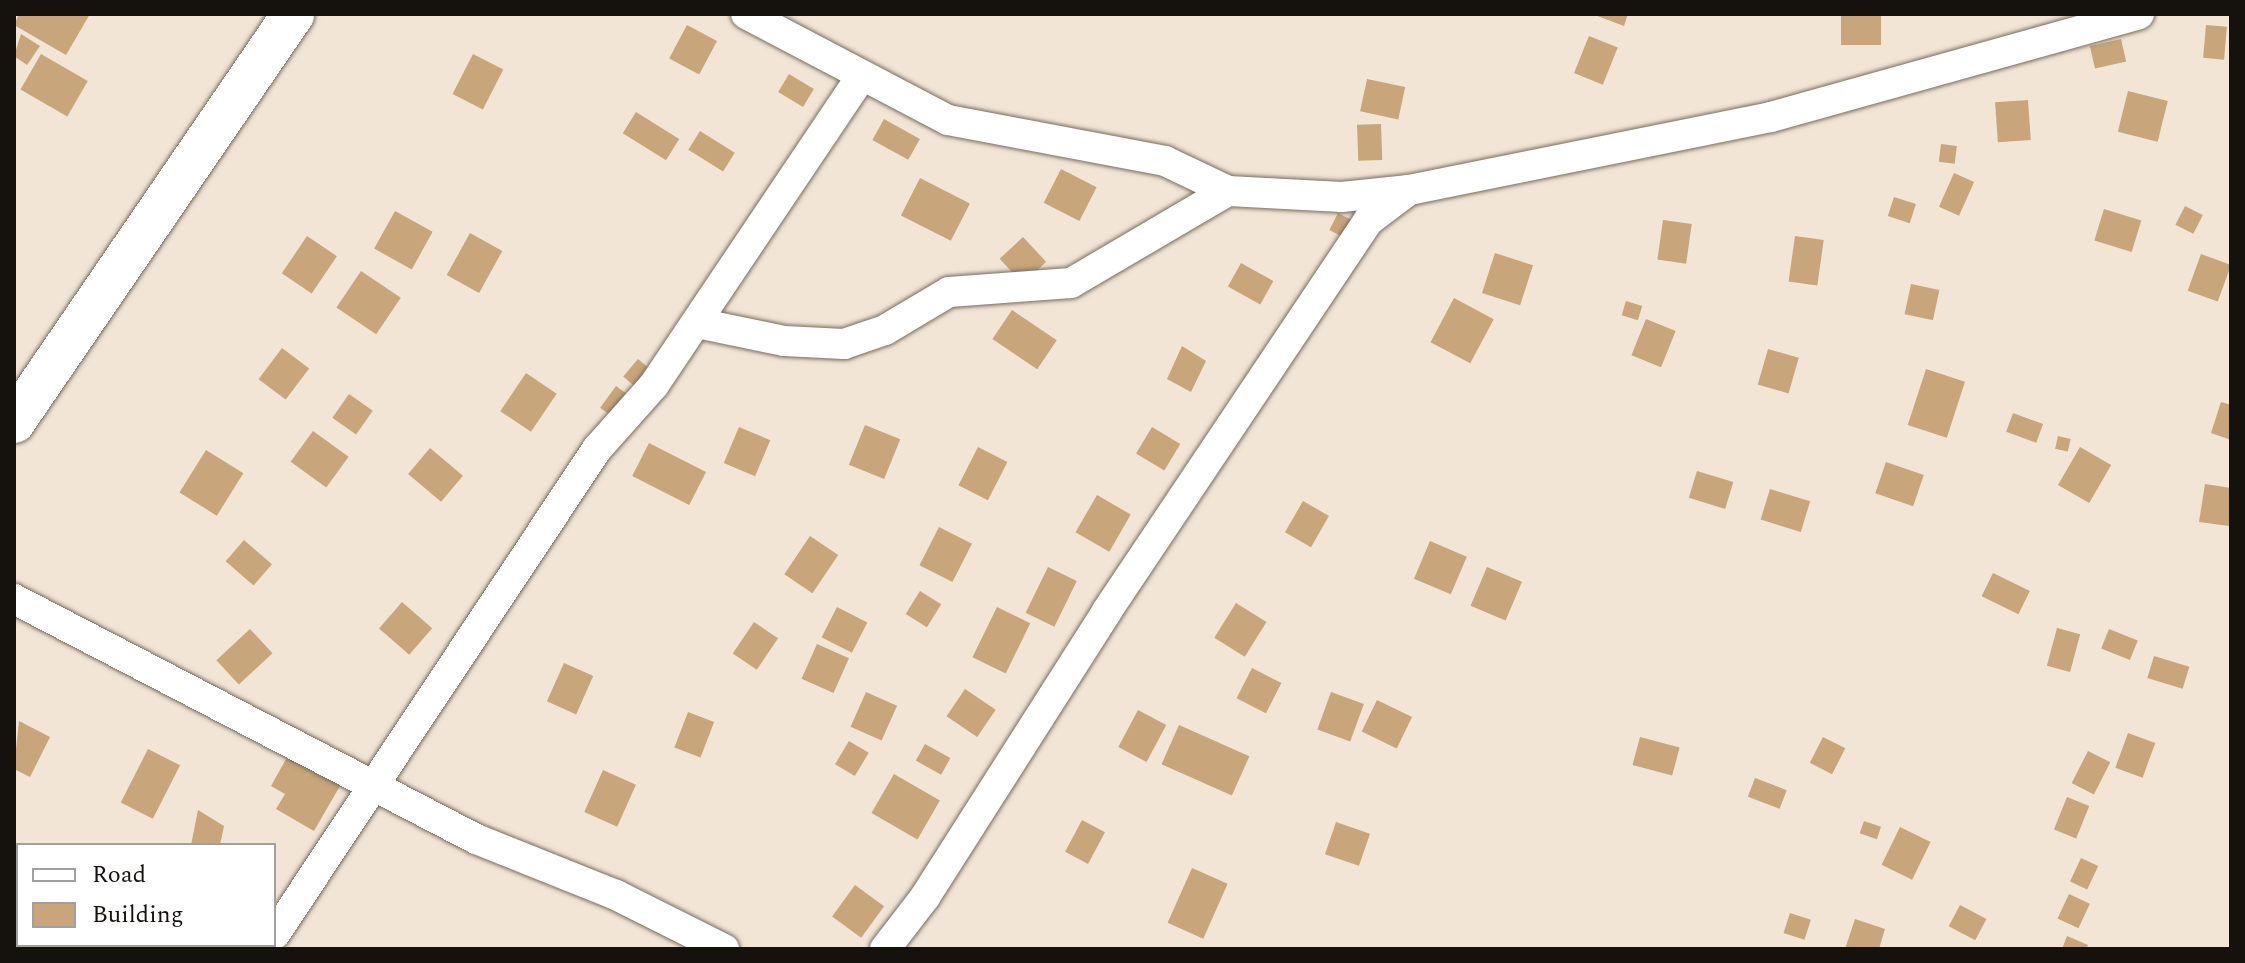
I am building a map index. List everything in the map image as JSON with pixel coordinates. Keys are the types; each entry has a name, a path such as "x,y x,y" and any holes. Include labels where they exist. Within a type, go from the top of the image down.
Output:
{"main road":[{"path":"14,422 293,14"}],"street":[{"path":"746,14 860,78 948,120 1165,161 1228,191 1342,197 1409,190 1771,117 2139,14"},
{"path":"276,932 597,449 654,385 860,78"},
{"path":"885,949 925,897 1107,611 1368,221 1409,190"},
{"path":"697,323 784,341 844,344 885,330 949,292 1071,283 1228,191"},
{"path":"14,599 223,703 373,787 724,949"}],"building":[{"path":"19,14 90,14 66,55 14,25"},
{"path":"1592,14 1628,14 1624,26"},
{"path":"1841,14 1881,14 1881,45 1841,45"},
{"path":"687,25 717,41 699,75 669,59"},
{"path":"2206,25 2227,27 2224,60 2203,58"},
{"path":"21,34 40,46 27,65 14,56"},
{"path":"1589,36 1618,48 1603,85 1574,73"},
{"path":"2121,39 2126,61 2095,69 2090,46"},
{"path":"41,54 88,81 67,117 21,90"},
{"path":"473,54 503,69 483,110 453,94"},
{"path":"789,74 814,89 803,107 778,92"},
{"path":"1367,79 1405,87 1398,119 1360,111"},
{"path":"2128,91 2168,101 2158,142 2118,132"},
{"path":"2028,100 2031,140 1998,142 1995,102"},
{"path":"636,112 679,139 666,160 623,133"},
{"path":"884,119 920,139 908,160 872,140"},
{"path":"1381,124 1382,160 1358,161 1357,125"},
{"path":"700,131 735,153 723,171 688,150"},
{"path":"1941,144 1957,146 1955,164 1939,162"},
{"path":"1061,169 1097,187 1079,221 1044,203"},
{"path":"1954,173 1974,182 1959,216 1939,207"},
{"path":"920,178 970,203 951,241 901,215"},
{"path":"1894,197 1916,204 1910,223 1888,216"},
{"path":"2185,206 2203,215 2193,234 2175,225"},
{"path":"2104,209 2141,220 2132,252 2094,241"},
{"path":"395,211 433,232 412,269 374,249"},
{"path":"1338,213 1352,220 1344,237 1329,230"},
{"path":"1663,220 1692,224 1686,264 1657,260"},
{"path":"470,233 502,251 479,293 447,275"},
{"path":"307,236 337,256 312,293 282,273"},
{"path":"1795,236 1824,240 1817,286 1789,282"},
{"path":"1023,237 1046,262 1023,284 1000,259"},
{"path":"1495,253 1533,265 1520,305 1482,293"},
{"path":"2201,254 2231,265 2218,302 2188,291"},
{"path":"1241,263 1273,281 1260,305 1228,287"},
{"path":"361,271 401,298 376,334 336,307"},
{"path":"1911,284 1939,290 1933,320 1905,314"},
{"path":"1454,298 1494,319 1470,363 1431,342"},
{"path":"1626,301 1642,306 1638,320 1622,315"},
{"path":"1012,310 1057,340 1037,369 992,339"},
{"path":"1646,319 1676,331 1661,367 1631,355"},
{"path":"1182,346 1206,361 1191,392 1167,379"},
{"path":"282,348 309,368 286,400 259,379"},
{"path":"1768,349 1799,358 1789,393 1758,385"},
{"path":"638,359 657,375 642,393 623,377"},
{"path":"1926,369 1965,382 1947,438 1908,425"},
{"path":"526,373 557,394 531,432 500,411"},
{"path":"616,386 634,399 618,421 600,408"},
{"path":"349,394 373,411 356,434 332,418"},
{"path":"2221,402 2231,405 2231,440 2211,433"},
{"path":"2013,413 2043,424 2036,443 2006,432"},
{"path":"865,425 900,439 884,479 849,465"},
{"path":"739,427 770,440 755,476 724,463"},
{"path":"1152,427 1180,444 1164,471 1136,454"},
{"path":"313,431 349,457 326,488 291,462"},
{"path":"2058,436 2071,439 2068,452 2055,449"},
{"path":"649,443 706,472 689,505 632,476"},
{"path":"978,447 1007,462 988,500 958,485"},
{"path":"2080,447 2111,465 2089,503 2058,485"},
{"path":"430,448 463,476 441,502 408,474"},
{"path":"206,450 243,473 217,516 180,492"},
{"path":"1886,462 1924,475 1913,506 1875,493"},
{"path":"1697,471 1733,482 1725,509 1689,498"},
{"path":"2205,484 2231,488 2229,526 2199,522"},
{"path":"1770,489 1810,501 1801,532 1761,520"},
{"path":"1097,495 1131,514 1109,552 1076,532"},
{"path":"1303,501 1329,516 1311,547 1285,532"},
{"path":"939,527 972,544 952,582 919,565"},
{"path":"810,536 838,555 812,593 784,574"},
{"path":"244,540 272,564 254,585 226,561"},
{"path":"1430,541 1467,557 1451,594 1414,579"},
{"path":"1048,567 1077,581 1054,627 1026,613"},
{"path":"1487,567 1522,582 1506,621 1471,606"},
{"path":"1993,573 2030,591 2018,614 1982,596"},
{"path":"920,591 941,604 927,627 906,614"},
{"path":"402,602 432,628 409,655 379,628"},
{"path":"1236,603 1267,622 1245,657 1214,638"},
{"path":"837,607 867,622 852,653 822,637"},
{"path":"997,607 1030,623 1006,674 972,657"},
{"path":"754,622 778,638 757,670 733,654"},
{"path":"2057,628 2080,634 2070,672 2047,666"},
{"path":"250,629 273,653 239,685 216,660"},
{"path":"2109,629 2138,641 2130,660 2101,648"},
{"path":"817,644 849,658 834,693 802,679"},
{"path":"2154,656 2189,667 2183,689 2147,678"},
{"path":"564,663 593,676 576,714 547,701"},
{"path":"1252,668 1281,683 1266,713 1237,698"},
{"path":"965,689 996,710 977,737 947,716"},
{"path":"866,692 897,706 882,741 851,727"},
{"path":"1331,692 1364,704 1350,742 1317,730"},
{"path":"1377,700 1412,717 1397,749 1362,731"},
{"path":"1138,710 1166,725 1147,762 1118,747"},
{"path":"688,712 714,722 701,758 674,747"},
{"path":"19,721 50,737 30,777 14,769"},
{"path":"1179,725 1249,756 1232,796 1162,764"},
{"path":"2128,733 2155,743 2143,778 2115,768"},
{"path":"1640,737 1680,748 1672,776 1632,765"},
{"path":"1823,737 1845,748 1832,774 1810,763"},
{"path":"849,741 869,753 855,776 835,764"},
{"path":"925,744 950,758 941,775 916,761"},
{"path":"148,749 180,765 153,819 121,802"},
{"path":"291,750 344,779 314,831 276,809 285,794 271,786"},
{"path":"2088,751 2110,762 2094,794 2072,783"},
{"path":"603,770 636,785 617,827 584,812"},
{"path":"894,774 940,800 917,839 872,813"},
{"path":"1755,778 1787,790 1780,809 1748,797"},
{"path":"2067,797 2089,806 2076,838 2054,829"},
{"path":"198,810 224,826 220,843 191,843"},
{"path":"1082,820 1105,832 1088,864 1065,852"},
{"path":"1864,821 1881,827 1877,839 1860,833"},
{"path":"1336,822 1370,834 1359,866 1325,854"},
{"path":"1900,827 1931,842 1912,880 1882,865"},
{"path":"2081,858 2098,866 2087,890 2070,882"},
{"path":"1192,868 1228,884 1203,939 1168,923"},
{"path":"855,885 884,906 861,938 832,917"},
{"path":"2069,894 2090,904 2078,928 2058,918"},
{"path":"1960,905 1986,919 1975,940 1949,926"},
{"path":"1790,913 1811,920 1804,940 1784,933"},
{"path":"1855,919 1885,929 1879,949 1845,949"},
{"path":"2067,936 2088,945 2086,949 2062,949"}]}
